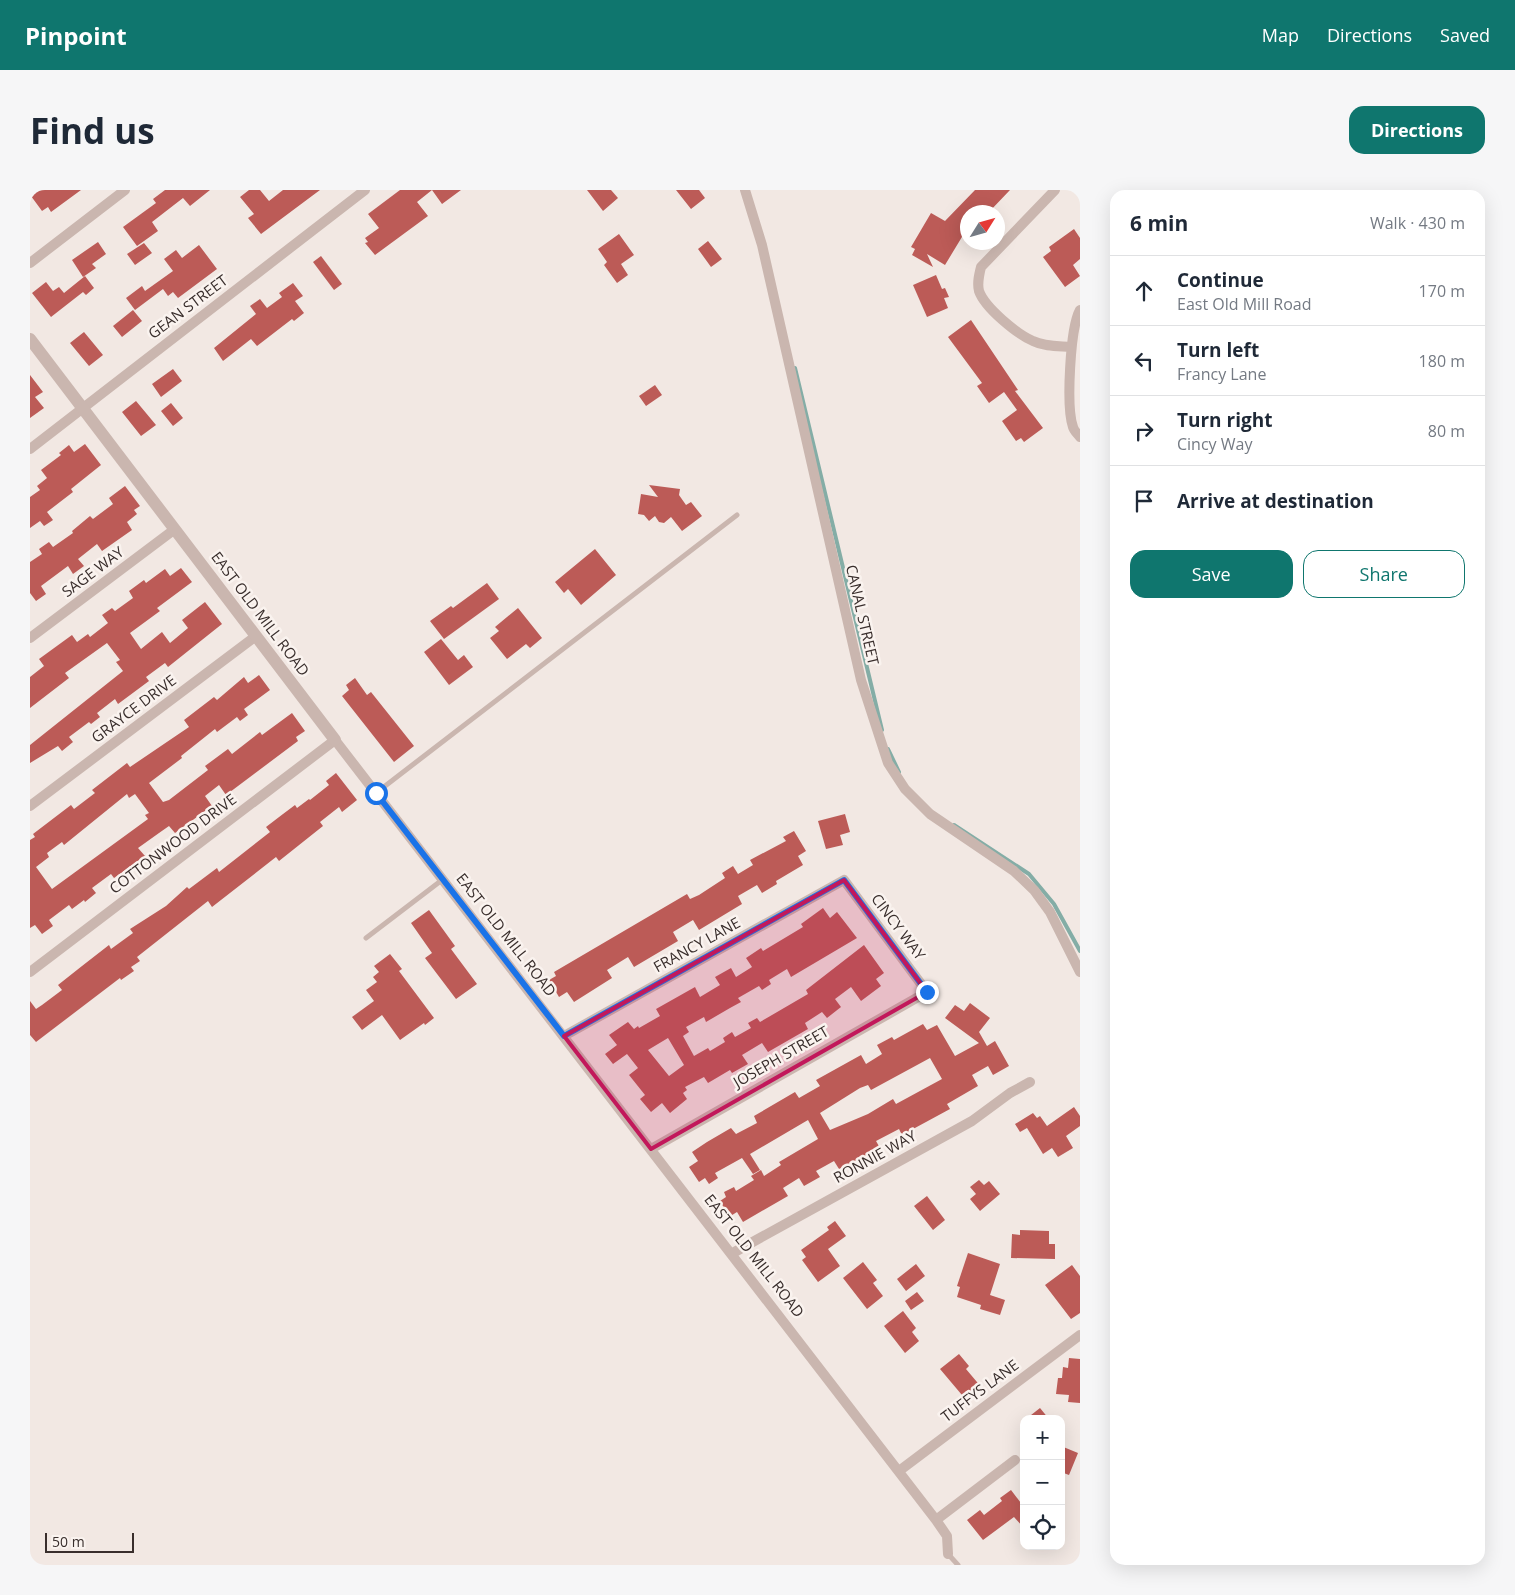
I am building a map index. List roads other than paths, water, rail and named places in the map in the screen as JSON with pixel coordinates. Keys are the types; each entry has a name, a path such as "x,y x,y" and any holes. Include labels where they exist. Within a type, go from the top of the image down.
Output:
{"street":[{"path":"30,263 125,190"},
{"name":"GEAN STREET","path":"30,449 365,190"},
{"name":"CANAL STREET","path":"744,190 762,245 861,680 888,763 905,789 930,814 1007,867 1034,890 1050,912 1080,972"},
{"path":"1055,190 981,267 979,290 995,313 1019,334 1034,342 1048,346 1071,347"},
{"path":"1080,310 1076,316 1071,347 1071,409 1073,429 1080,437"},
{"name":"EAST OLD MILL ROAD","path":"30,339 335,740 899,1471 947,1536 948,1554"},
{"name":"SAGE WAY","path":"30,638 175,529"},
{"name":"GRAYCE DRIVE","path":"30,806 256,636"},
{"name":"COTTONWOOD DRIVE","path":"30,972 335,740"},
{"name":"FRANCY LANE","path":"564,1036 844,880"},
{"name":"CINCY WAY","path":"844,880 927,992"},
{"name":"JOSEPH STREET","path":"650,1149 927,992"},
{"name":"RONNIE WAY","path":"731,1254 972,1121 1010,1093 1030,1082"},
{"name":"TUFFYS LANE","path":"899,1471 1080,1335"},
{"path":"936,1520 1015,1460"}],"lane":[{"path":"376,793 737,515"},
{"path":"366,938 443,879"},
{"path":"948,1554 958,1565"}],"waterway":[{"path":"795,368 882,730"},
{"path":"888,749 899,772"},
{"path":"954,825 1029,874 1054,904 1080,951"}]}
